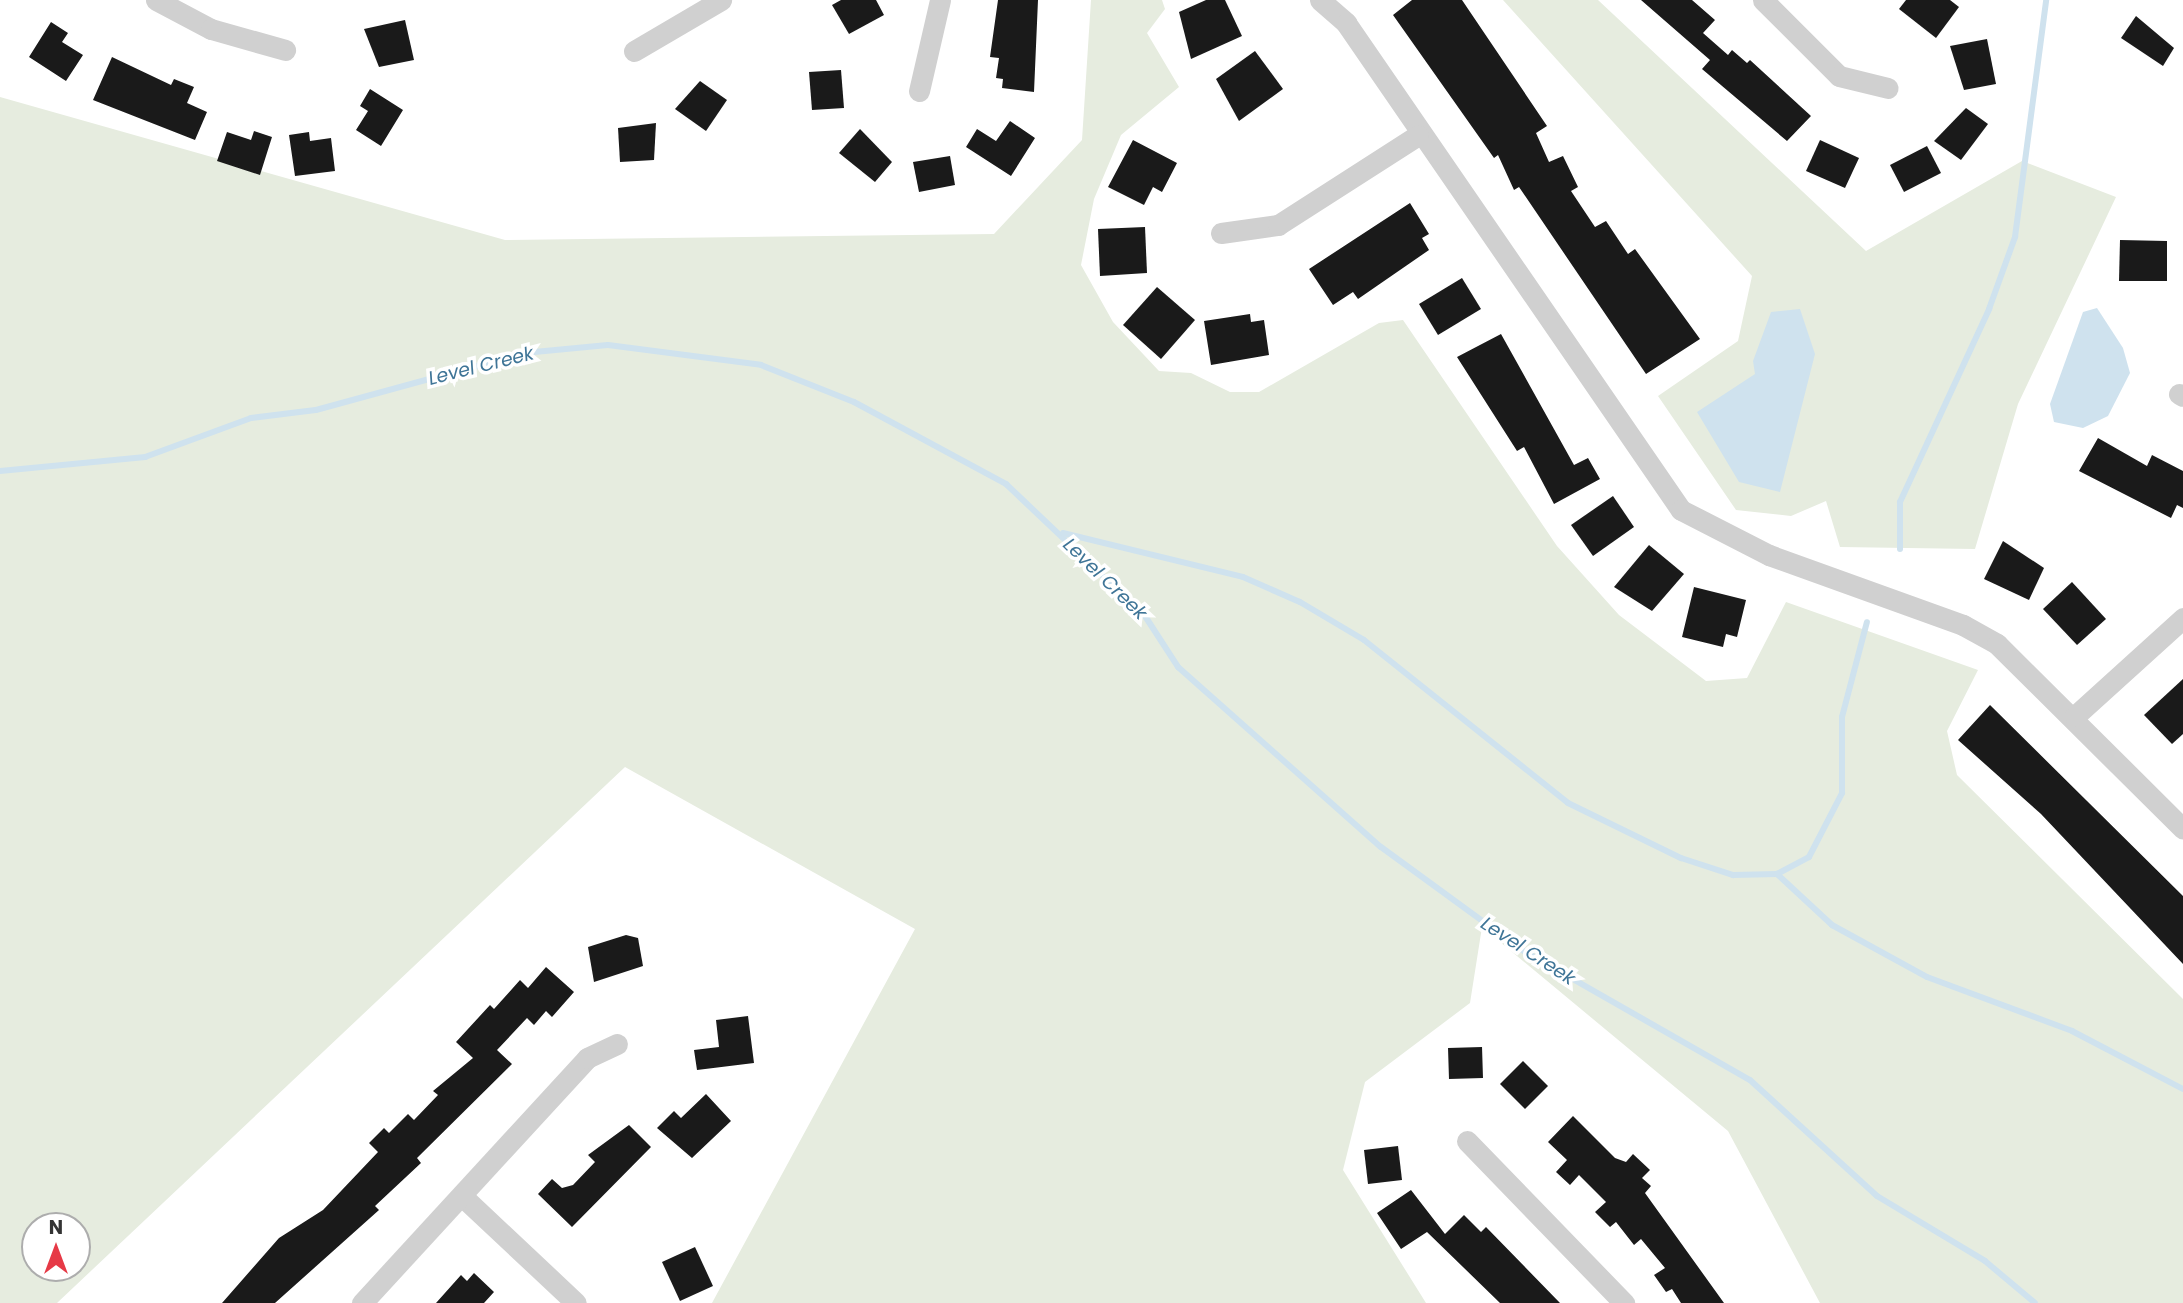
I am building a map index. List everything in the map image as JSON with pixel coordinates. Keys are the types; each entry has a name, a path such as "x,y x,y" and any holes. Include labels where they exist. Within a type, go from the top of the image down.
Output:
{"street":[{"path":"156,0 211,29 285,50"},
{"path":"634,51 721,0"},
{"path":"919,91 940,0"},
{"path":"1320,0 1346,23 1418,135 1681,510 1769,555 1963,625 1997,644 2075,716 2183,829"},
{"path":"1763,0 1839,76 1888,88"},
{"path":"1222,233 1278,225 1418,135"},
{"path":"2075,716 2183,618"},
{"path":"362,1303 587,1058 617,1044"},
{"path":"1467,1141 1624,1303"},
{"path":"462,1196 576,1303"}],"shaded area":[{"path":"1091,0 1162,0 1165,9 1147,33 1179,87 1121,135 1094,199 1081,265 1113,322 1159,371 1191,373 1230,392 1259,392 1379,323 1403,320 1557,546 1619,615 1706,681 1747,678 1786,602 1978,670 1947,731 1957,775 2183,999 2183,1303 1820,1303 1728,1131 1482,927 1470,1003 1365,1082 1343,1170 1426,1303 712,1303 915,929 625,767 91,1271 91,1212 21,1212 21,1282 79,1282 57,1303 0,1303 0,97 505,240 994,234 1082,140"},
{"path":"1503,0 1598,0 1866,251 2022,161 2116,197 2018,404 1975,549 1840,547 1826,501 1791,516 1736,510 1658,396 1738,341 1752,276"}],"water":[{"path":"2097,308 2123,348 2130,373 2108,416 2083,428 2054,422 2050,404 2083,312"},
{"path":"1800,309 1815,354 1780,492 1739,482 1697,412 1755,374 1753,361 1771,312"}],"building":[{"path":"841,0 876,0 884,15 849,34 832,5"},
{"path":"998,0 1038,0 1034,92 1002,88 1003,79 996,78 999,58 990,57"},
{"path":"1206,0 1225,0 1242,36 1191,59 1179,12"},
{"path":"1412,0 1462,0 1547,126 1536,133 1549,162 1563,156 1578,187 1571,191 1595,227 1606,221 1628,254 1635,249 1700,339 1646,374 1519,187 1514,190 1498,155 1494,158 1393,15"},
{"path":"1641,0 1692,0 1715,20 1703,33 1728,55 1732,50 1747,63 1750,60 1811,116 1787,141 1702,69 1710,60"},
{"path":"1906,0 1950,0 1959,7 1936,38 1899,9"},
{"path":"2136,16 2174,48 2163,66 2121,38"},
{"path":"405,20 414,60 379,67 364,29"},
{"path":"51,22 68,33 62,42 83,55 66,81 29,57"},
{"path":"1987,39 1996,84 1964,90 1950,46"},
{"path":"1255,51 1283,89 1239,121 1216,79"},
{"path":"112,57 171,85 174,79 194,87 187,103 207,112 195,140 93,100"},
{"path":"841,70 844,108 812,110 809,72"},
{"path":"700,81 727,100 706,131 675,109"},
{"path":"370,89 403,110 381,146 356,130 368,111 360,106"},
{"path":"1966,108 1988,124 1961,160 1934,141"},
{"path":"1010,121 1035,138 1011,176 966,147 977,129 996,141"},
{"path":"656,123 654,160 620,162 618,128"},
{"path":"860,129 892,162 875,182 839,153"},
{"path":"254,131 272,137 260,175 217,161 227,132 251,140"},
{"path":"309,132 310,141 331,138 335,171 295,176 289,135"},
{"path":"1133,140 1177,163 1162,192 1153,187 1144,205 1108,187"},
{"path":"1820,140 1859,158 1845,188 1806,171"},
{"path":"1927,146 1941,173 1904,192 1890,165"},
{"path":"950,156 955,185 919,192 913,162"},
{"path":"1410,203 1429,234 1422,238 1429,250 1358,299 1353,292 1333,305 1309,269"},
{"path":"1145,227 1147,273 1100,276 1098,229"},
{"path":"2120,240 2167,241 2167,281 2119,281"},
{"path":"1462,278 1481,309 1438,335 1419,304"},
{"path":"1157,287 1195,320 1161,359 1123,325"},
{"path":"1250,314 1251,322 1264,320 1269,355 1211,365 1204,321"},
{"path":"1501,334 1574,465 1588,458 1600,479 1554,504 1524,447 1517,451 1457,357"},
{"path":"2098,438 2147,466 2152,455 2183,471 2183,508 2177,505 2171,518 2079,471"},
{"path":"1613,496 1634,527 1593,556 1571,525"},
{"path":"2003,541 2044,568 2029,600 1984,579"},
{"path":"1649,545 1684,574 1652,611 1614,587"},
{"path":"2072,582 2106,619 2077,645 2043,609"},
{"path":"1694,587 1746,600 1737,637 1726,634 1723,647 1682,637"},
{"path":"2183,679 2183,734 2172,744 2144,715"},
{"path":"1990,705 2183,896 2183,964 2041,814 1958,740"},
{"path":"626,935 638,938 643,966 594,982 588,947"},
{"path":"546,967 574,992 552,1017 546,1011 534,1025 527,1018 497,1050 512,1064 417,1158 421,1163 375,1206 379,1210 275,1303 222,1303 279,1238 323,1210 378,1152 369,1143 384,1128 389,1133 408,1114 414,1120 438,1095 433,1091 473,1058 456,1042 490,1005 494,1009 520,980 528,988"},
{"path":"748,1016 754,1063 697,1070 694,1050 719,1047 716,1020"},
{"path":"1482,1047 1483,1078 1449,1079 1448,1048"},
{"path":"1523,1061 1548,1086 1525,1109 1500,1084"},
{"path":"706,1094 731,1121 692,1158 657,1128 674,1111 681,1118"},
{"path":"1573,1116 1615,1158 1626,1162 1633,1154 1650,1170 1642,1178 1651,1186 1645,1193 1724,1303 1681,1303 1672,1289 1666,1292 1654,1275 1665,1268 1641,1239 1634,1245 1616,1222 1610,1227 1595,1212 1606,1202 1579,1175 1570,1185 1556,1172 1567,1160 1548,1142"},
{"path":"629,1125 651,1147 572,1227 538,1194 552,1179 562,1188 573,1185 595,1162 588,1155"},
{"path":"1398,1146 1402,1180 1368,1184 1364,1150"},
{"path":"1411,1190 1445,1234 1464,1215 1481,1232 1486,1227 1560,1303 1500,1303 1427,1232 1401,1249 1377,1213"},
{"path":"695,1247 713,1286 680,1301 662,1262"},
{"path":"474,1273 494,1292 484,1303 436,1303 461,1275 467,1281"}],"waterway":[{"path":"1900,549 1900,502 1989,309 2015,237 2046,0"},
{"name":"Level Creek","path":"0,471 145,457 251,418 316,410 524,353 608,345 761,365 854,402 1006,484 1145,616 1178,667 1381,847 1522,950 1750,1080 1877,1196 1985,1261 2035,1303"},
{"path":"1063,533 1243,577 1300,602 1364,640 1568,803 1681,858 1733,875 1777,874 1809,857 1842,793 1842,717 1867,622"},
{"path":"1777,874 1832,925 1927,977 2072,1031 2183,1089"}]}
